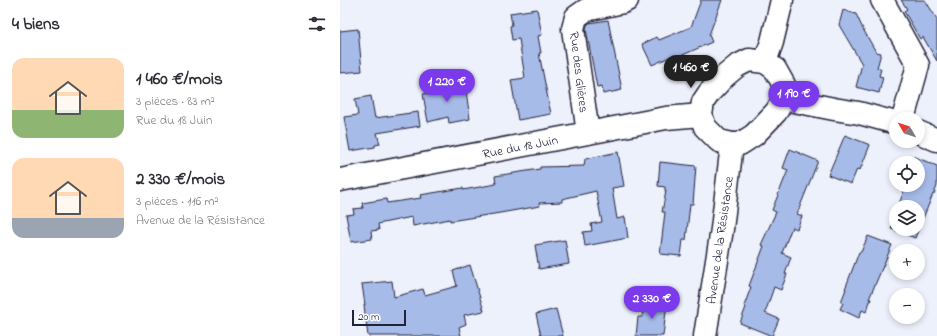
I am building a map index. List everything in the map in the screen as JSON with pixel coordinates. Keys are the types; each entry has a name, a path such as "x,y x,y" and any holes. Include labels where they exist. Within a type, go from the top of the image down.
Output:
{"street":[{"name":"Rue des Glières","path":"588,133 573,29 576,17 586,10 628,0"},
{"path":"765,62 772,42 782,0"},
{"path":"882,0 918,65 905,112"},
{"path":"749,60 765,62 775,69 784,85 784,100 776,112 754,135 740,144 718,141 706,127 701,115 703,102 709,93 737,66 749,60"},
{"path":"784,100 859,113 889,121"},
{"name":"Rue du 18 Juin","path":"340,180 666,118 701,115"},
{"path":"925,135 937,140"},
{"name":"Avenue de la Résistance","path":"705,336 722,229 732,144"}],"building":[{"path":"701,0 722,0 709,35 712,42 676,58 674,55 652,65 642,44 657,37 659,40 691,27"},
{"path":"901,0 925,0 937,19 937,61 923,37 920,39 904,11 907,9"},
{"path":"537,9 542,35 538,36 541,53 539,53 551,114 518,120 511,80 525,78 519,39 512,40 510,13"},
{"path":"843,10 856,14 876,52 881,53 877,68 881,69 879,76 883,77 879,93 856,87 862,64 839,25"},
{"path":"608,20 622,90 603,94 602,86 597,87 586,29 589,23"},
{"path":"358,29 362,71 340,73 340,31"},
{"path":"461,82 462,92 466,91 470,119 449,123 448,117 428,122 423,94 430,93 429,87"},
{"path":"371,96 375,118 418,112 420,126 377,133 380,144 375,145 375,147 350,151 344,117 358,115 355,99"},
{"path":"845,135 870,145 860,170 857,169 851,184 828,175"},
{"path":"790,149 818,161 797,214 802,216 797,229 792,227 782,253 791,257 785,274 787,274 781,290 774,287 765,313 779,319 772,336 740,323 751,287 749,286 764,246 761,245 776,212 772,210 788,170 783,168"},
{"path":"618,152 624,186 612,188 617,219 625,217 628,238 585,246 583,232 592,231 591,224 602,222 596,191 562,199 562,202 539,203 540,206 450,221 450,219 413,226 412,217 378,224 379,230 371,231 372,239 351,242 346,215 354,214 353,209 363,208 362,203 386,199 387,203 421,198 420,195 463,188 463,190 496,184 495,176 540,169 540,167 584,166 585,159"},
{"path":"925,161 937,166 937,186 925,214 925,200 901,200 903,192 925,192"},
{"path":"660,162 696,166 693,204 690,204 686,240 683,240 681,256 660,254 665,212 662,212 666,191 665,187 658,186"},
{"path":"868,236 889,244 889,252 869,299 871,299 866,312 862,310 859,318 840,309 843,303 841,302 845,289 859,252 861,252"},
{"path":"565,240 569,264 539,269 535,245"},
{"path":"470,265 484,311 464,315 466,324 459,327 461,336 368,336 362,284 392,281 394,297 423,289 425,295 457,286 453,271"},
{"path":"644,301 667,303 663,336 636,336 638,317 642,317"},
{"path":"556,309 563,336 541,336 536,314"}]}
